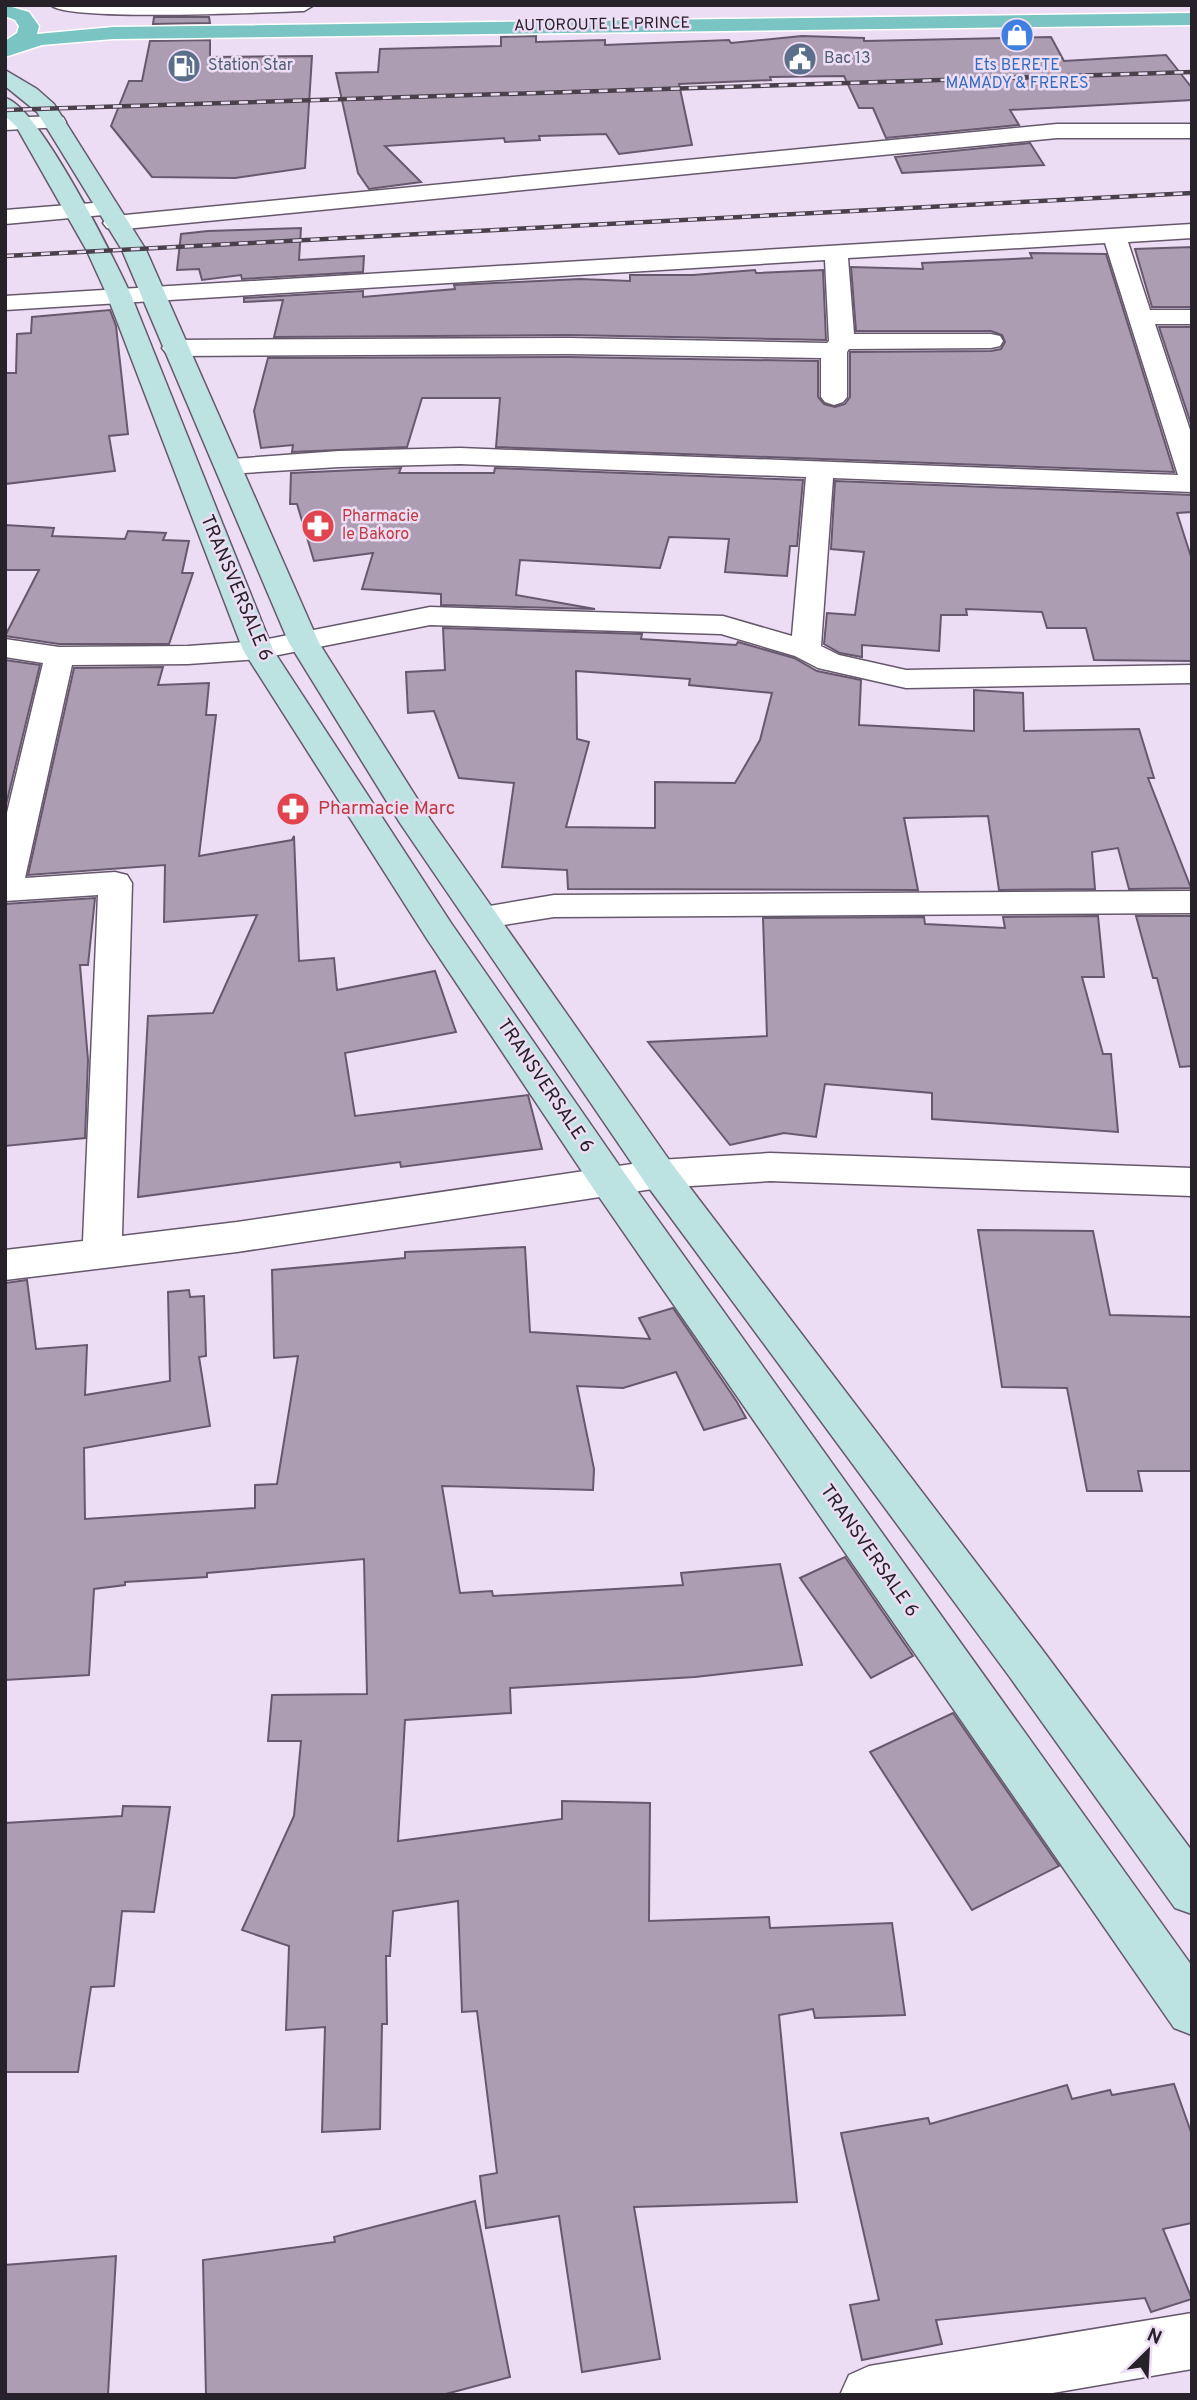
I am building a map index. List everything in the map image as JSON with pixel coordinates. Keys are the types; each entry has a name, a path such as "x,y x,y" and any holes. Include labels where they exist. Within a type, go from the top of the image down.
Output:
{"main road":[{"name":"AUTOROUTE LE PRINCE","path":"13,13 53,9 136,19 1091,5"},
{"path":"8,58 26,36 29,26 13,13"},
{"name":"AUTOROUTE LE PRINCE","path":"8,58 41,39 153,32 1192,19"},
{"name":"TRANSVERSALE 6","path":"8,58 30,93 22,118 98,215 99,251 136,293 175,348 304,643 416,823 484,917 659,1174 1025,1662 1192,1891"},
{"name":"TRANSVERSALE 6","path":"136,293 258,650 439,931 609,1181 1192,2010"}],"street":[{"path":"53,9 304,5"},
{"path":"5,216 98,215 1057,131 1192,131"},
{"path":"5,303 1192,231"},
{"path":"1114,236 1192,478"},
{"path":"834,397 838,346 836,252"},
{"path":"1140,317 1192,317"},
{"path":"175,348 838,346 991,341"},
{"path":"228,466 339,459 460,456 1192,484"},
{"path":"806,650 820,470"},
{"path":"5,648 59,656 188,655 258,650 430,616 723,625 806,650 829,662 906,679 1192,674"},
{"path":"59,656 6,890 115,883 102,1254"},
{"path":"484,917 554,906 1192,902"},
{"path":"5,1265 251,1235 659,1174 770,1167 1192,1182"},
{"path":"869,2395 1192,2341"}],"building":[{"path":"154,17 209,17 210,23 153,24"},
{"path":"536,36 536,42 605,40 605,45 729,40 731,43 802,36 864,38 864,41 1051,37 1064,61 1166,55 1192,88 1192,100 1010,110 1019,125 886,138 873,108 859,108 844,76 770,77 771,80 679,84 692,145 619,154 606,134 539,136 540,140 505,142 504,138 385,146 421,182 369,189 358,173 336,73 378,72 380,49 501,46 501,37"},
{"path":"210,40 210,57 312,56 305,168 235,178 152,177 111,126 129,81 142,81 150,41"},
{"path":"1030,143 1044,165 902,173 895,157"},
{"path":"301,228 299,260 364,256 363,272 242,279 241,275 202,280 199,269 177,270 181,234"},
{"path":"1192,247 1192,307 1152,307 1135,249"},
{"path":"1030,253 1106,254 1174,472 496,447 500,398 422,398 407,447 292,452 293,445 261,448 254,411 268,358 568,357 818,361 818,397 824,404 835,407 845,404 850,397 850,352 991,351 1001,349 1005,342 1002,335 991,331 856,331 851,267 923,269 922,263 1032,258"},
{"path":"755,270 756,273 823,270 826,340 568,335 274,337 283,300 244,302 244,298 363,291 363,297 455,289 454,285 580,279 630,281 630,275 693,275"},
{"path":"110,310 116,326 128,434 109,436 115,471 5,484 5,373 16,373 17,334 31,333 32,317"},
{"path":"1159,327 1192,327 1192,427"},
{"path":"401,468 399,473 494,473 495,468 803,480 797,546 790,546 787,576 725,572 729,539 669,537 660,568 520,560 516,595 595,609 441,605 441,594 362,589 373,553 314,561 297,504 290,504 291,473"},
{"path":"835,481 1192,495 1192,512 1177,513 1192,560 1192,661 1094,660 1086,628 1047,628 1042,612 966,609 967,615 941,615 939,651 862,645 862,657 840,653 824,644 827,613 855,615 864,552 831,549"},
{"path":"5,525 54,528 52,536 125,539 128,531 166,533 163,540 189,541 182,573 193,573 169,644 59,644 5,636 39,570 5,570"},
{"path":"443,628 642,634 641,639 736,645 738,642 794,658 817,671 861,680 859,725 974,731 974,690 1023,693 1024,731 1139,729 1154,778 1148,778 1191,888 1129,889 1118,848 1092,852 1095,889 999,890 988,816 904,818 918,890 568,889 567,870 502,867 514,783 459,778 434,711 408,713 406,672 445,670","holes":["576,671 690,679 689,685 772,693 760,740 735,783 655,782 655,828 566,827 589,742 577,739"]},
{"path":"5,660 40,665 5,809"},
{"path":"163,667 158,685 209,683 206,715 216,715 199,856 292,840 294,836 299,961 334,958 337,990 435,971 456,1032 345,1053 355,1116 528,1095 542,1149 401,1167 400,1162 138,1197 148,1016 213,1013 257,915 164,922 165,865 28,875 74,668"},
{"path":"95,898 88,965 80,965 88,1060 85,1138 5,1146 5,904"},
{"path":"1098,916 1104,977 1082,977 1103,1054 1111,1054 1118,1132 932,1119 932,1093 825,1084 816,1137 784,1133 730,1145 648,1042 767,1036 763,918 924,917 925,924 1005,928 1003,917"},
{"path":"1136,916 1192,916 1192,1066 1180,1067 1157,978 1153,978"},
{"path":"978,1230 1093,1231 1110,1315 1192,1317 1192,1471 1138,1471 1142,1491 1087,1491 1067,1388 1002,1387"},
{"path":"525,1247 530,1332 650,1339 639,1318 673,1308 746,1418 704,1430 676,1372 623,1388 577,1386 594,1469 593,1490 442,1486 460,1593 492,1591 493,1596 683,1585 681,1573 780,1564 802,1665 695,1677 510,1688 511,1713 405,1720 398,1841 562,1819 562,1801 650,1803 649,1921 769,1917 770,1928 892,1923 905,2015 815,2018 813,2009 779,2015 797,2202 634,2207 660,2359 582,2372 559,2216 486,2228 480,2176 497,2173 477,2011 462,2012 458,1901 393,1911 390,1956 386,1956 387,2024 382,2024 380,2129 322,2132 325,2027 286,2030 289,1946 242,1930 294,1816 301,1741 268,1741 272,1695 367,1694 364,1559 207,1573 207,1577 125,1582 125,1585 94,1589 89,1675 5,1680 5,1283 27,1280 36,1349 87,1345 85,1395 170,1381 168,1292 189,1290 190,1297 204,1296 206,1356 199,1357 210,1426 84,1448 85,1519 255,1508 255,1485 277,1484 298,1356 274,1358 272,1270 405,1258 405,1252"},
{"path":"845,1557 913,1656 871,1678 800,1578"},
{"path":"953,1713 1059,1866 972,1910 870,1752"},
{"path":"123,1806 170,1807 154,1912 122,1911 114,1986 91,1987 78,2072 5,2072 5,1823 122,1816"},
{"path":"1174,2084 1192,2135 1192,2223 1163,2229 1192,2299 1151,2312 1145,2298 936,2320 942,2344 862,2360 850,2305 879,2300 841,2133 928,2118 930,2124 1067,2085 1072,2099 1110,2090 1112,2095"},
{"path":"475,2201 510,2377 442,2395 206,2395 203,2260 335,2242 334,2237"},
{"path":"116,2256 108,2395 5,2395 5,2265"}],"railway":[{"path":"5,110 1192,72"},
{"path":"5,256 1192,193"}],"place":[{"name":"Ets BERETE MAMADY & FRERES","path":"1017,35"},
{"name":"Bac 13","path":"800,59"},
{"name":"Station Star","path":"184,66"},
{"name":"Pharmacie le Bakoro","path":"318,526"},
{"name":"Pharmacie Marc","path":"293,809"}]}
